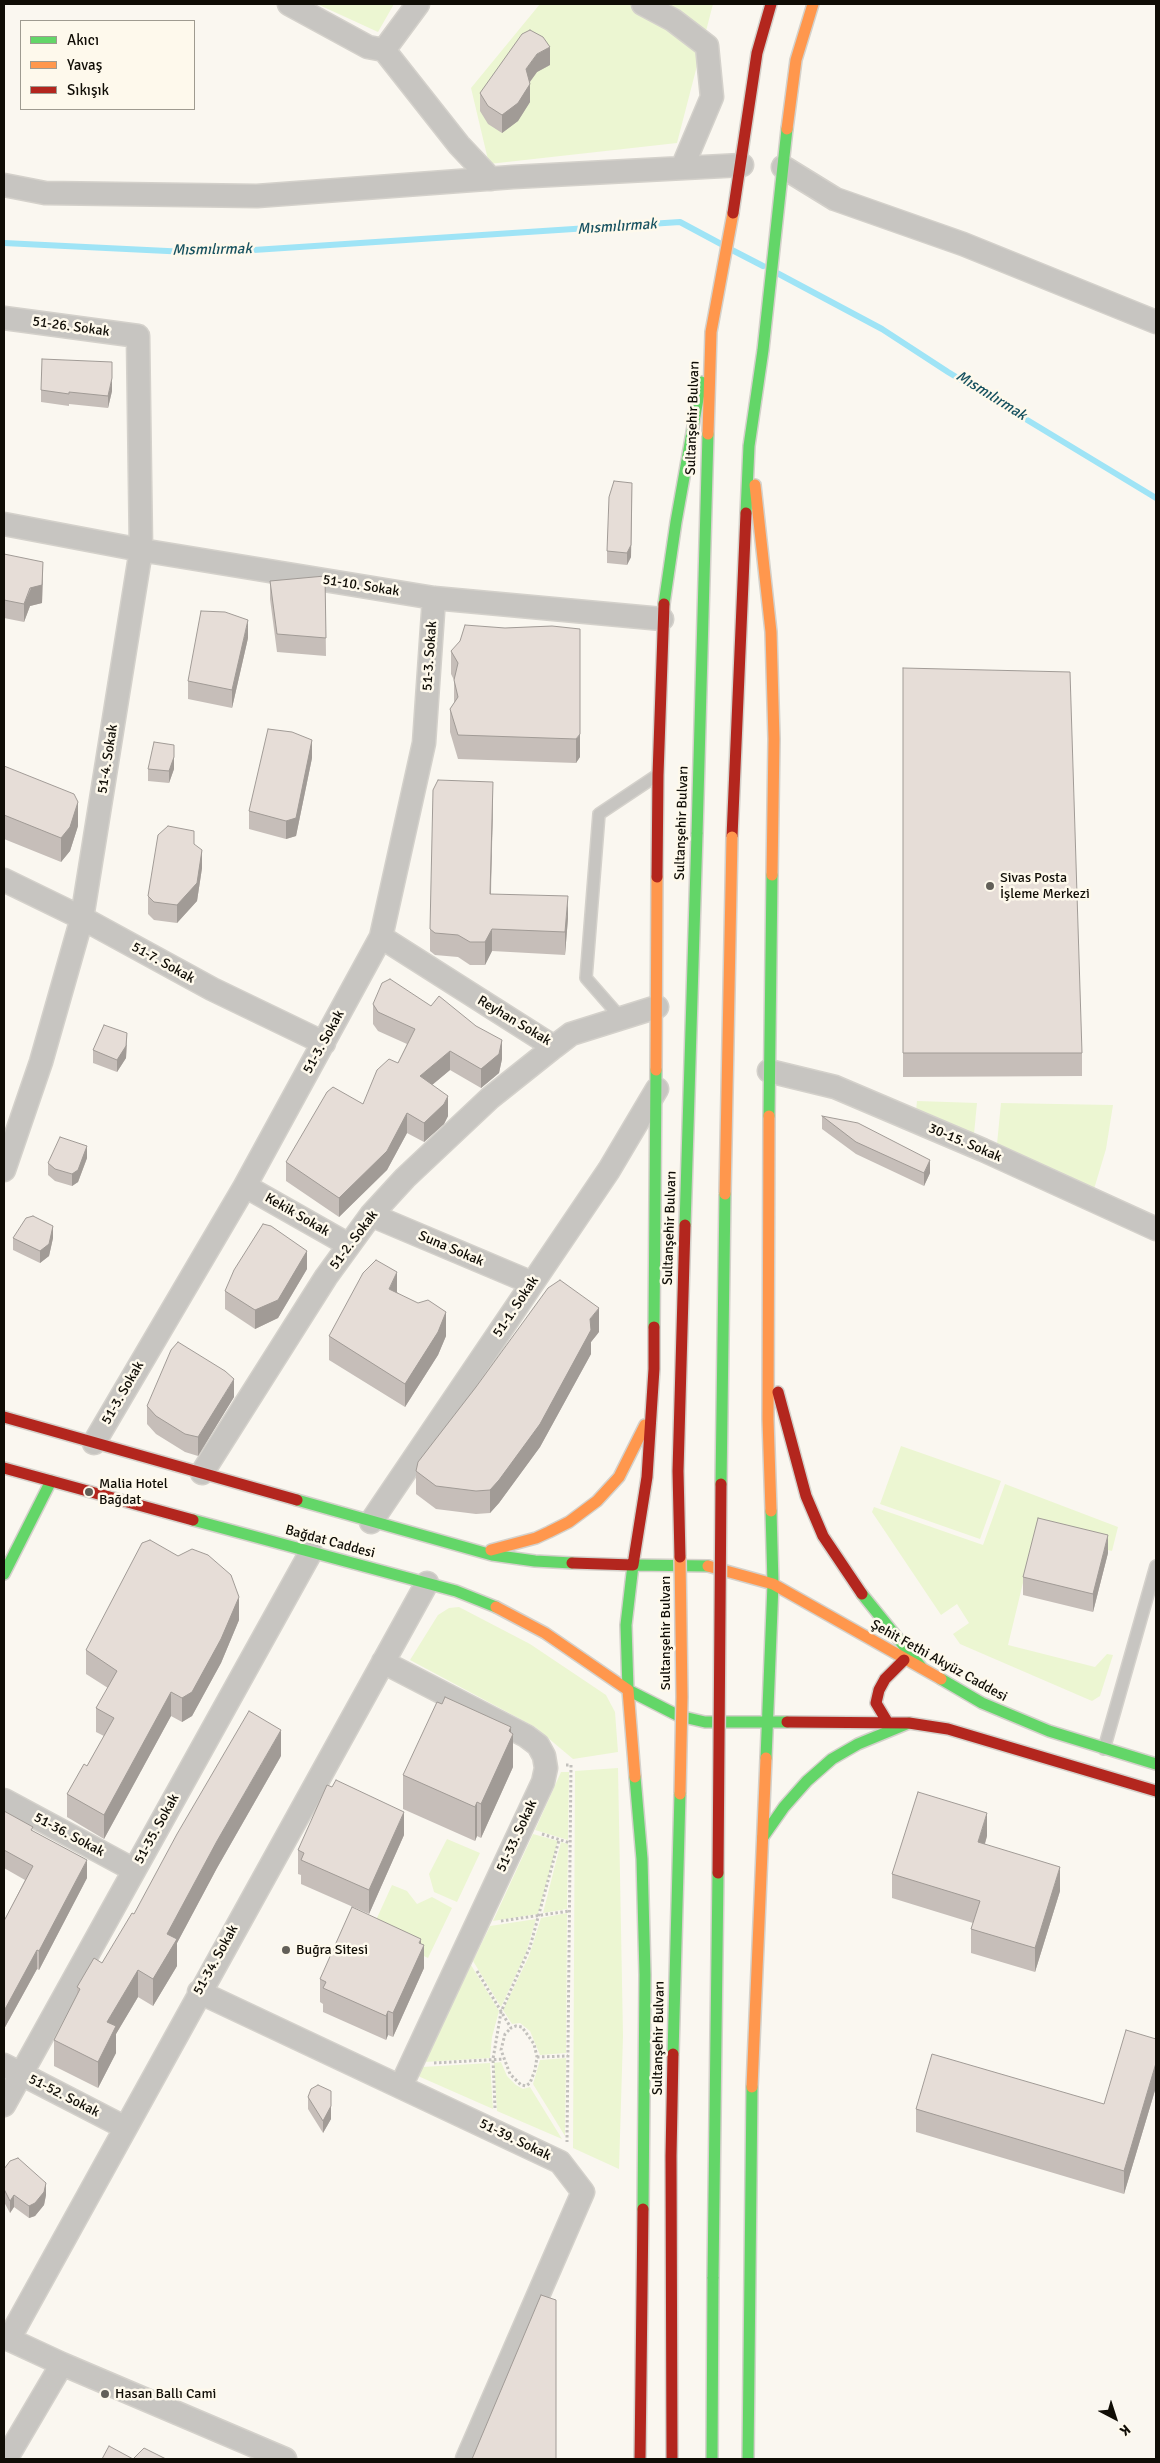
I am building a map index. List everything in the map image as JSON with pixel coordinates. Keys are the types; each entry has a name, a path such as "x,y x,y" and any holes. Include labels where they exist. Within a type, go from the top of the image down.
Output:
{"main road":[{"name":"Sultanşehir Bulvarı","path":"672,2459 671,2156 682,1697 678,1471 711,332 742,165 757,53 770,4"},
{"path":"712,2459 715,2001 721,1593 721,1375 732,837 749,446 764,350 777,209 796,60 813,4"},
{"path":"640,2459 645,1957 642,1859 628,1690 626,1625 647,1477 652,1410 658,775 662,619 676,522 711,332"},
{"path":"748,2459 752,2105 773,1584 768,1357 769,1070 774,739 773,664 764,556 749,446"},
{"path":"768,1357 806,1496 823,1536 871,1607 925,1672"},
{"path":"482,1553 536,1538 569,1522 598,1501 619,1477 652,1410"},
{"path":"4,1418 482,1553 514,1559 633,1565"},
{"name":"Bağdat Caddesi","path":"4,1468 427,1583 483,1601 512,1614 580,1655 628,1690 679,1716 705,1722 767,1722"},
{"path":"4,1574 51,1481"},
{"name":"Şehit Fethi Akyüz Caddesi","path":"633,1565 701,1564 733,1571 773,1584 925,1672 1011,1716 1104,1749 1156,1764"},
{"path":"888,1723 876,1704 879,1690 885,1679 904,1660"},
{"path":"767,1722 909,1723 971,1734 1156,1791"},
{"path":"763,1838 784,1807 807,1781 832,1759 858,1744 909,1723"}],"street":[{"path":"289,4 368,47 384,50 459,146 491,179"},
{"path":"384,50 418,4"},
{"path":"643,4 673,20 707,46 712,96 682,168"},
{"path":"4,185 45,193 257,196 491,179 742,165"},
{"path":"783,167 835,199 962,244 1156,322"},
{"name":"51-26. Sokak","path":"4,318 138,336"},
{"name":"51-4. Sokak","path":"4,1170 41,1062 82,918 141,550 138,336"},
{"name":"51-10. Sokak","path":"4,524 141,550 434,598 662,619"},
{"name":"51-3. Sokak","path":"94,1443 245,1186 381,937 424,743 434,598"},
{"name":"51-7. Sokak","path":"4,880 82,918 212,989 324,1043"},
{"name":"Reyhan Sokak","path":"381,937 554,1046 570,1034 657,1007"},
{"name":"51-2. Sokak","path":"202,1473 326,1277 371,1215 405,1178 490,1098 554,1046"},
{"name":"30-15. Sokak","path":"769,1070 836,1087 983,1150 1156,1229"},
{"name":"51-1. Sokak","path":"371,1522 610,1170 656,1089"},
{"name":"Kekik Sokak","path":"245,1186 349,1245"},
{"name":"Suna Sokak","path":"371,1215 532,1283"},
{"name":"51-35. Sokak","path":"4,2106 12,2070 134,1870 311,1552"},
{"name":"51-34. Sokak","path":"6,2338 427,1583"},
{"path":"383,1662 526,1736 538,1745 544,1756 546,1768"},
{"name":"51-33. Sokak","path":"401,2086 543,1782 546,1768"},
{"name":"51-36. Sokak","path":"4,1800 134,1870"},
{"name":"51-39. Sokak","path":"199,1992 560,2162 583,2192 467,2459"},
{"name":"51-52. Sokak","path":"12,2070 124,2127"},
{"path":"6,2338 62,2364 285,2459"},
{"path":"6,2459 62,2364"}],"lane":[{"path":"621,1018 586,978 598,814 658,775"},
{"path":"1104,1749 1156,1566"}],"path":[{"path":"546,1768 571,1765 568,2147 558,2143"},
{"path":"521,1828 570,1843"},
{"path":"495,2114 493,2059 501,2012 526,1959 559,1840"},
{"path":"476,1924 539,1917 570,1911"},
{"path":"465,1949 511,2028"},
{"path":"519,2026 525,2031 534,2044 537,2057 534,2074 526,2086 521,2085 510,2074 501,2050 502,2042 511,2028 519,2026"},
{"path":"537,2057 568,2056"},
{"path":"411,2064 504,2059"}],"green space":[{"path":"317,4 394,4 378,32"},
{"path":"540,4 713,4 677,143 489,164 471,88"},
{"path":"917,1101 977,1103 974,1134 916,1111"},
{"path":"1001,1103 1113,1105 1106,1149 1094,1189 997,1144"},
{"path":"901,1446 1001,1481 980,1539 880,1504"},
{"path":"1005,1484 1118,1527 1112,1551 1035,1533 1008,1645 1095,1667 1107,1654 1113,1655 1100,1696 1092,1701 960,1644 953,1634 969,1623 957,1604 941,1615 872,1512 874,1507 983,1545"},
{"path":"459,1607 530,1644 606,1695 615,1712 618,1752 573,1759 535,1727 410,1660 438,1615 449,1608"},
{"path":"618,1768 623,2036 619,2169 573,2148 575,1771"},
{"path":"561,1772 569,1772 568,1840 535,1830"},
{"path":"533,1834 558,1841 538,1914 493,1921"},
{"path":"447,1839 480,1853 457,1902 434,1892 429,1874"},
{"path":"561,1842 568,1844 567,1909 543,1913"},
{"path":"392,1885 407,1891 417,1904 432,1897 452,1908 428,1958 371,1931"},
{"path":"567,1913 566,2053 540,2055 530,2031 520,2023 512,2024 503,2010 529,1956 541,1918"},
{"path":"536,1919 526,1953 501,2007 473,1961 490,1926"},
{"path":"471,1965 499,2011 492,2037 490,2058 424,2062"},
{"path":"566,2058 565,2136 533,2084 540,2060"},
{"path":"501,2062 507,2076 516,2085 523,2089 530,2087 562,2139 497,2111 494,2063"},
{"path":"490,2063 493,2109 418,2076 422,2067"}],"building":[{"path":"530,30 543,37 550,47 537,54 526,69 530,84 518,103 502,115 488,106 480,93 522,34"},
{"path":"42,359 112,362 112,378 108,396 41,390"},
{"path":"614,481 632,483 631,545 627,553 607,551 609,497"},
{"path":"4,554 43,562 42,585 30,588 24,604 4,600"},
{"path":"325,576 326,638 277,634 270,581"},
{"path":"201,611 225,612 248,620 232,690 188,681"},
{"path":"465,625 505,628 552,626 580,629 580,734 576,739 458,735 450,709 458,697 454,680 458,663 451,651 460,641"},
{"name":"Sivas Posta İşleme Merkezi","path":"903,668 1070,672 1082,1053 903,1053"},
{"path":"268,729 292,732 312,740 296,818 286,821 249,811"},
{"path":"154,742 174,745 174,757 169,771 148,769"},
{"path":"4,766 74,794 78,802 70,827 61,838 4,815"},
{"path":"438,780 493,782 490,894 568,896 565,932 492,929 485,942 470,942 458,935 435,933 430,929 433,790"},
{"path":"168,826 194,831 194,844 202,850 197,883 177,905 154,902 148,896 158,835"},
{"path":"390,979 431,1006 439,996 476,1026 502,1040 499,1054 481,1069 450,1051 420,1076 448,1096 444,1104 424,1123 407,1113 387,1151 339,1198 286,1162 327,1092 333,1087 363,1104 377,1070 389,1059 398,1063 415,1029 378,1012 373,1004 382,983"},
{"path":"104,1025 127,1033 126,1046 117,1060 93,1050"},
{"path":"822,1116 858,1123 930,1160 924,1173 856,1142"},
{"path":"60,1137 87,1146 78,1170 72,1174 55,1169 48,1163"},
{"path":"33,1216 53,1226 49,1244 40,1251 13,1238 26,1218"},
{"path":"263,1224 271,1226 307,1251 278,1300 255,1310 225,1291 234,1270"},
{"path":"376,1260 397,1272 389,1289 418,1303 428,1300 446,1312 438,1332 405,1384 329,1336 363,1273"},
{"path":"560,1280 599,1308 590,1319 591,1330 540,1424 490,1490 476,1491 436,1486 416,1471 418,1462 476,1387 548,1288"},
{"path":"178,1342 225,1371 234,1379 198,1437 185,1434 156,1416 147,1406 171,1350"},
{"path":"1038,1518 1108,1535 1093,1594 1023,1577"},
{"path":"150,1540 178,1556 192,1549 208,1555 231,1575 239,1597 221,1639 192,1692 182,1698 171,1692 104,1815 67,1794 84,1764 87,1766 114,1718 96,1708 117,1671 86,1650 142,1543"},
{"path":"445,1697 511,1727 509,1731 513,1734 481,1804 477,1802 475,1807 403,1775 437,1702 442,1704"},
{"path":"249,1711 281,1730 217,1841 167,1934 177,1939 153,1979 138,1970 107,2022 116,2026 98,2062 54,2040 80,1989 77,1987 94,1958 102,1963 132,1913 134,1914 177,1834"},
{"path":"336,1780 404,1812 369,1890 301,1860 304,1853 298,1850 327,1785 332,1787"},
{"path":"918,1792 987,1813 978,1842 1060,1867 1035,1948 971,1929 980,1901 892,1874"},
{"path":"4,1811 33,1827 31,1830 87,1860 39,1951 37,1950 4,2011 4,1921 33,1866 4,1850"},
{"path":"352,1907 421,1939 419,1943 424,1945 393,2013 388,2011 386,2016 323,1988 326,1982 320,1979"},
{"path":"1126,2030 1156,2039 1156,2063 1124,2171 916,2109 932,2054 1104,2104"},
{"path":"318,2085 331,2091 331,2106 323,2121 308,2097 311,2089"},
{"path":"18,2158 46,2183 44,2192 35,2203 29,2206 14,2195 10,2201 4,2189 4,2169 10,2161"},
{"path":"541,2295 556,2300 556,2459 472,2459"},
{"path":"109,2446 133,2459 102,2459"},
{"path":"144,2448 166,2459 133,2459"}],"waterway":[{"name":"Mısmılırmak","path":"4,243 208,253 680,222 721,244"},
{"name":"Mısmılırmak","path":"732,250 763,266"},
{"name":"Mısmılırmak","path":"777,273 882,329 948,372 1156,498"}],"traffic: fast":[{"path":"746,513 749,446 763,350 787,129"},
{"path":"664,604 676,522 701,382"},
{"path":"697,834 708,434"},
{"path":"685,1225 697,834"},
{"path":"769,1116 772,875"},
{"path":"654,1327 656,1070"},
{"path":"721,1484 725,1194"},
{"path":"4,1574 51,1481"},
{"path":"297,1500 492,1555 535,1561 572,1563"},
{"path":"766,1758 773,1584 771,1511"},
{"path":"193,1520 456,1591 496,1607"},
{"path":"708,1566 633,1565 626,1625 628,1690 679,1716 705,1722 787,1722"},
{"path":"862,1594 921,1667"},
{"path":"941,1679 982,1703 1049,1731 1156,1764"},
{"path":"763,1837 784,1807 807,1781 832,1759 858,1744 909,1723"},
{"path":"635,1777 642,1859 645,1975 643,2209"},
{"path":"673,2054 680,1794"},
{"path":"713,2277 718,1873"},
{"path":"748,2459 752,2087"},
{"path":"712,2459 713,2277"}],"traffic: slow":[{"path":"787,129 796,60 813,4"},
{"path":"708,434 711,332 733,213"},
{"path":"755,485 771,632 774,739 772,875"},
{"path":"725,1194 732,837"},
{"path":"656,1070 657,877"},
{"path":"769,1116 768,1419 771,1511"},
{"path":"491,1550 536,1538 549,1532 569,1522 597,1501 619,1477 645,1425"},
{"path":"680,1557 682,1697 680,1794"},
{"path":"708,1566 773,1584 941,1679"},
{"path":"496,1607 545,1633 628,1690 635,1777"},
{"path":"752,2087 766,1758"}],"traffic: jam":[{"path":"733,213 757,53 771,4"},
{"path":"732,837 746,513"},
{"path":"657,877 658,775 664,604"},
{"path":"680,1557 678,1471 685,1225"},
{"path":"572,1563 633,1565 647,1477 654,1369 654,1327"},
{"path":"778,1392 806,1496 823,1536 862,1594"},
{"path":"4,1417 297,1500"},
{"path":"4,1468 193,1520"},
{"path":"718,1873 721,1484"},
{"path":"888,1723 876,1703 879,1690 885,1679 904,1660"},
{"path":"787,1722 909,1723 948,1729 1156,1791"},
{"path":"672,2459 671,2156 673,2054"},
{"path":"640,2459 643,2209"}],"place":[{"name":"Sivas Posta İşleme Merkezi","path":"990,886"},
{"name":"Malia Hotel Bağdat","path":"89,1492"},
{"name":"Buğra Sitesi","path":"286,1950"},
{"name":"Hasan Ballı Cami","path":"105,2394"}]}
